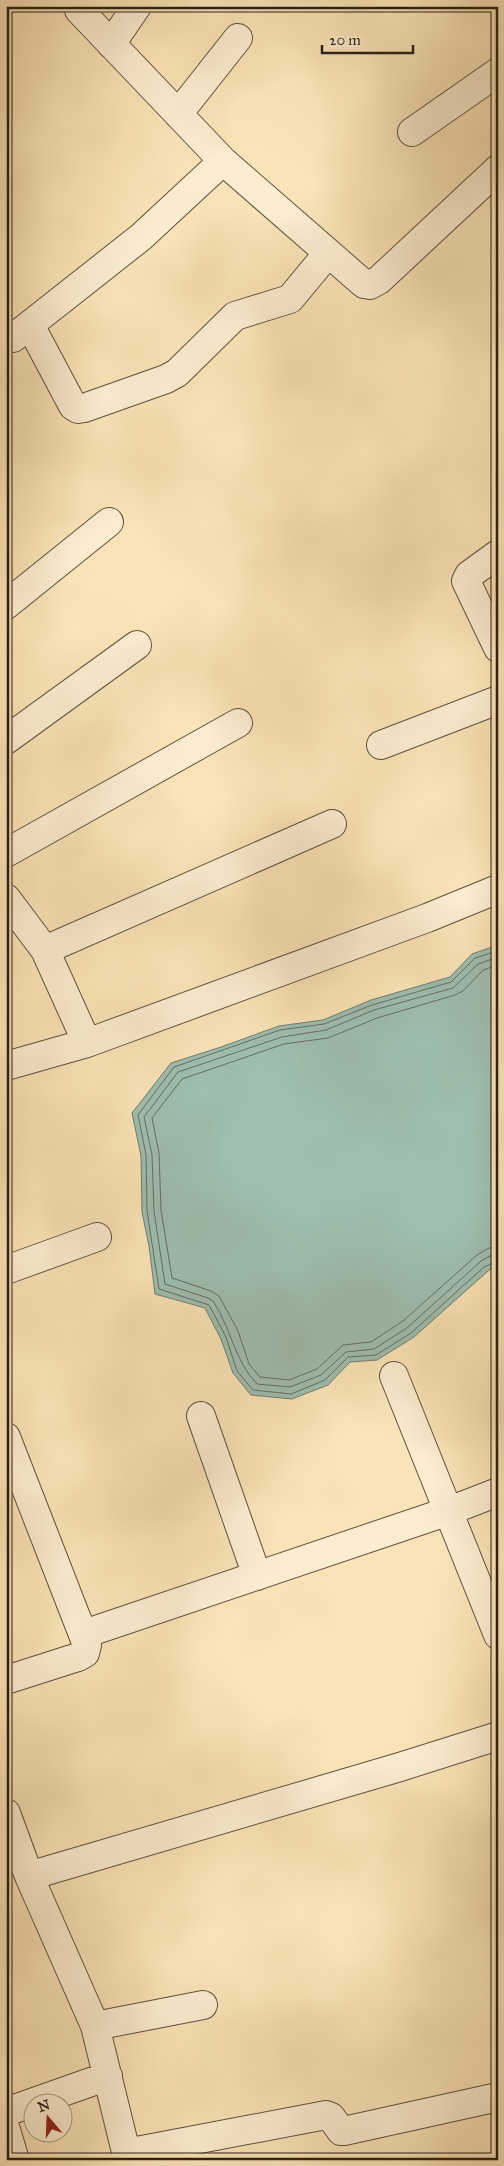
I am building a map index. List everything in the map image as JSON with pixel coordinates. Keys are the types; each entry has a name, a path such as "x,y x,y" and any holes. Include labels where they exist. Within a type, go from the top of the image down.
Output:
{"street":[{"path":"111,44 137,6"},
{"path":"79,10 223,161 364,284 370,285 379,280 498,168"},
{"path":"178,114 238,38"},
{"path":"412,132 498,72"},
{"path":"6,339 13,338 136,241 223,161"},
{"path":"30,325 73,406 78,409 84,408 166,379 177,372 236,316 290,298 328,253"},
{"path":"6,605 109,522"},
{"path":"498,554 469,575 466,582 498,648"},
{"path":"6,740 137,645"},
{"path":"381,745 498,700"},
{"path":"6,853 238,723"},
{"path":"45,950 332,824"},
{"path":"6,1066 87,1043 427,918 498,889"},
{"path":"6,898 45,950 87,1043"},
{"path":"6,1270 97,1237"},
{"path":"394,1376 498,1635"},
{"path":"201,1416 257,1576"},
{"path":"6,1437 13,1475 84,1634 87,1645 85,1653 78,1657 6,1680"},
{"path":"84,1634 449,1511 498,1492"},
{"path":"29,1876 391,1770 498,1736"},
{"path":"6,1813 29,1876 95,2026 127,2156 326,2115 331,2117 341,2131 344,2131 498,2097"},
{"path":"95,2026 203,2005"},
{"path":"6,2112 108,2076"},
{"path":"6,2130 15,2160"}],"water":[{"path":"498,945 498,1264 414,1337 377,1360 350,1362 328,1385 292,1399 251,1395 233,1373 221,1339 205,1308 155,1294 149,1246 142,1212 141,1156 132,1113 171,1063 279,1026 323,1020 371,1000 450,977 472,954"}]}
